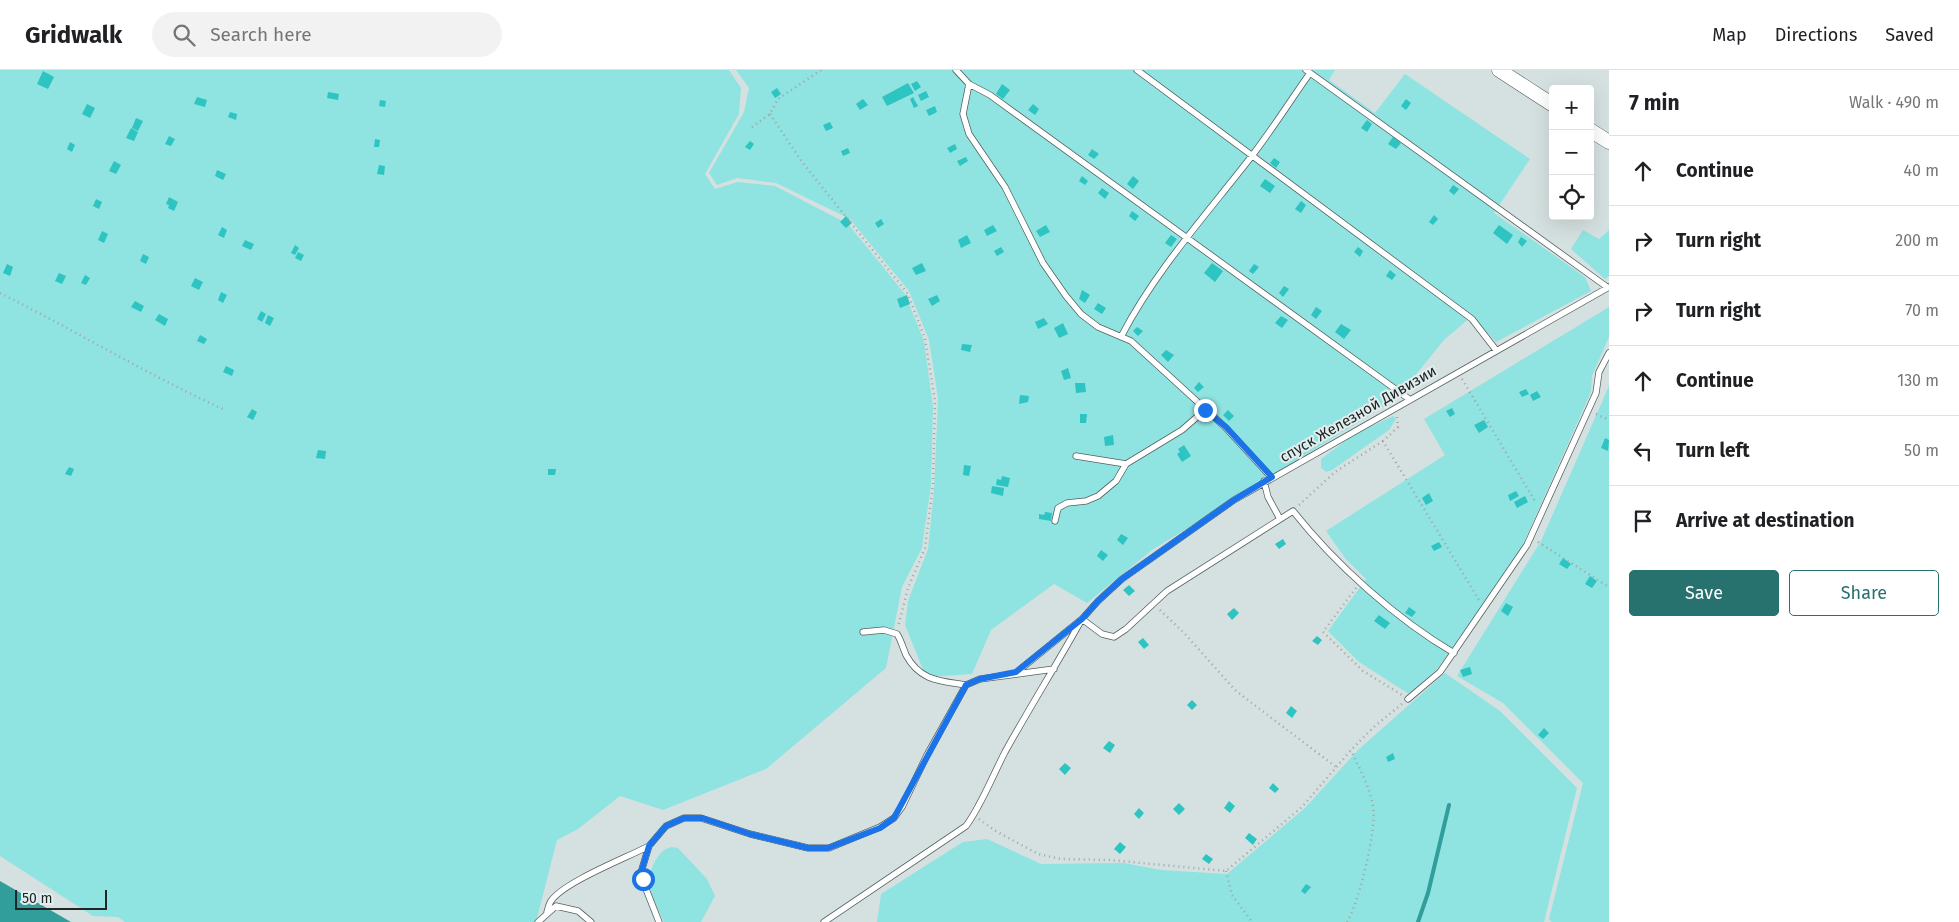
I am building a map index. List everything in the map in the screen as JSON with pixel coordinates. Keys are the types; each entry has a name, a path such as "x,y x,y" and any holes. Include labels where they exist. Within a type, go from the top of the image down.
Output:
{"street":[{"path":"1499,70 1549,102"},
{"path":"1594,133 1609,142"}],"lane":[{"path":"956,70 969,84 990,95 1409,399"},
{"path":"1137,70 1472,319 1496,350"},
{"path":"1122,335 1134,311 1187,237 1252,155 1308,72 1608,287"},
{"path":"969,84 963,114 969,134 1005,187 1042,263 1081,314 1098,326 1131,340 1205,410 1226,427 1272,477"},
{"name":"спуск Железной Дивизии","path":"824,922 966,826 974,815 992,777 1082,619 1122,579 1234,500 1272,477 1608,287"},
{"path":"1408,699 1440,672 1530,537 1596,393 1599,372 1609,353"},
{"path":"1055,520 1058,508 1067,503 1086,501 1098,496 1116,481 1126,464 1182,430 1205,410"},
{"path":"1076,456 1126,464"},
{"path":"1264,482 1268,497 1280,518"},
{"path":"1016,672 1082,619 1102,634 1114,637 1126,629 1167,591 1293,511 1337,562 1428,638 1454,653"},
{"path":"863,632 884,630 897,634 913,666 920,674 936,680 966,685 980,679 1016,672 1054,669"},
{"path":"547,912 550,902 560,892 578,881 649,846 666,826 684,818 702,818 750,834 808,848 828,848 880,828 894,818 902,807 927,755 966,685"},
{"path":"649,846 642,869 643,879 659,922"},
{"path":"538,922 556,906 578,911 591,922"}],"path":[{"path":"752,127 770,114 778,99 821,70"},
{"path":"770,114 802,162 908,294 925,339 935,401 933,485 925,548 908,588 897,634"},
{"path":"0,293 122,357 164,382 225,410"},
{"path":"1458,371 1542,512"},
{"path":"1293,511 1335,472 1383,441 1398,427 1399,420 1392,409"},
{"path":"1588,410 1609,420"},
{"path":"1383,441 1400,472 1448,545 1473,592 1485,607"},
{"path":"1530,537 1609,587"},
{"path":"974,815 994,830 1038,854 1062,859 1110,860 1226,871 1302,807 1350,750 1374,726 1408,699 1363,670 1323,632 1361,582"},
{"path":"1153,604 1185,634 1236,691 1336,767"},
{"path":"1347,922 1356,901 1372,836 1373,807 1364,779 1350,750"},
{"path":"1226,871 1232,895 1252,922"}],"shaded area":[{"path":"0,70 729,70 741,88 739,114 705,174 715,189 738,182 775,186 848,224 905,294 924,341 933,407 931,485 922,548 902,587 886,668 766,769 663,810 620,796 578,829 557,840 536,922 125,922 118,917 93,916 0,856"},
{"path":"736,70 1335,70 1329,80 1375,113 1405,74 1530,159 1494,213 1585,277 1591,291 1496,342 1472,316 1444,340 1396,399 1152,550 1087,603 1054,584 991,630 972,674 926,677 905,625 908,601 928,549 934,490 938,399 929,340 909,291 850,219 776,183 737,178 717,185 709,173 744,112 749,88"},
{"path":"1583,230 1599,239 1609,230 1609,276 1605,279 1571,249"},
{"path":"1609,307 1609,337 1592,376 1591,392 1521,549 1438,668 1409,694 1359,662 1328,631 1366,579 1345,558 1326,531 1445,455 1424,419"},
{"path":"1609,386 1609,922 1552,922 1549,919 1583,783 1503,703 1457,676 1541,541"},
{"path":"1393,416 1396,419 1389,430 1332,470 1326,472 1321,468 1321,459 1353,435"},
{"path":"1445,673 1500,711 1577,788 1544,922 877,922 881,894 963,842 987,839 1041,864 1124,863 1161,870 1227,874 1305,808 1358,750"},
{"path":"672,847 678,848 707,879 715,896 701,922 664,922 653,898 649,883 652,867 661,852"},
{"path":"0,881 71,922 0,922"}],"building":[{"path":"43,71 54,77 48,89 37,84"},
{"path":"917,81 921,87 915,91 911,84"},
{"path":"908,83 914,93 887,106 882,97"},
{"path":"1002,84 1010,90 1003,99 996,94"},
{"path":"777,88 781,94 775,98 771,92"},
{"path":"926,91 929,97 921,101 918,95"},
{"path":"328,92 339,94 338,100 327,98"},
{"path":"197,97 207,100 205,107 194,104"},
{"path":"913,97 918,106 914,108 910,99"},
{"path":"863,99 868,105 860,110 856,104"},
{"path":"1406,99 1411,103 1406,110 1401,106"},
{"path":"380,100 386,101 385,107 379,106"},
{"path":"87,104 95,108 90,118 82,114"},
{"path":"1033,104 1039,109 1035,115 1028,110"},
{"path":"935,106 937,112 929,116 926,110"},
{"path":"230,112 237,114 236,120 228,117"},
{"path":"136,118 143,121 138,131 132,128"},
{"path":"1367,120 1372,124 1367,132 1361,128"},
{"path":"830,122 833,128 826,131 823,125"},
{"path":"131,128 138,132 134,141 126,138"},
{"path":"169,136 175,139 171,146 165,144"},
{"path":"1393,137 1401,143 1396,149 1388,144"},
{"path":"375,139 380,140 379,147 374,147"},
{"path":"750,141 754,144 750,150 745,147"},
{"path":"70,142 75,145 72,152 67,149"},
{"path":"955,144 957,149 950,153 947,148"},
{"path":"848,148 850,153 843,156 841,151"},
{"path":"1092,149 1099,154 1094,159 1088,155"},
{"path":"966,157 968,161 960,166 957,161"},
{"path":"1274,158 1280,162 1276,168 1270,163"},
{"path":"114,161 121,165 116,174 109,171"},
{"path":"379,165 385,166 384,175 377,174"},
{"path":"217,170 226,174 223,180 215,176"},
{"path":"1082,176 1088,181 1085,185 1079,181"},
{"path":"1133,176 1139,181 1133,189 1127,184"},
{"path":"1265,179 1275,186 1270,193 1260,186"},
{"path":"1453,185 1459,189 1454,195 1449,191"},
{"path":"1102,188 1109,193 1105,199 1098,193"},
{"path":"169,197 178,202 174,211 168,208 169,205 166,204"},
{"path":"96,199 102,202 99,209 93,206"},
{"path":"1301,201 1306,205 1301,213 1295,209"},
{"path":"1132,211 1139,216 1135,221 1129,216"},
{"path":"1434,215 1438,219 1433,225 1429,222"},
{"path":"846,216 852,223 846,228 840,222"},
{"path":"881,219 884,224 878,228 875,223"},
{"path":"993,225 997,231 987,236 984,230"},
{"path":"1046,225 1050,232 1040,237 1036,231"},
{"path":"1499,225 1513,235 1507,244 1493,233"},
{"path":"222,227 227,230 224,238 218,235"},
{"path":"102,231 108,234 104,243 98,240"},
{"path":"967,235 971,243 961,248 958,240"},
{"path":"1171,235 1177,239 1171,247 1165,243"},
{"path":"1521,237 1527,241 1522,247 1518,242"},
{"path":"245,240 254,244 251,250 242,246"},
{"path":"295,245 299,248 295,255 291,253"},
{"path":"1001,247 1004,252 997,256 994,251"},
{"path":"1358,247 1363,251 1360,257 1354,252"},
{"path":"298,252 304,255 301,261 295,258"},
{"path":"143,254 149,257 146,264 140,261"},
{"path":"922,263 926,271 916,275 912,268"},
{"path":"1212,263 1223,271 1215,282 1204,273"},
{"path":"7,264 13,267 10,276 3,273"},
{"path":"1254,264 1259,267 1253,274 1249,271"},
{"path":"1390,270 1396,275 1392,280 1386,276"},
{"path":"59,273 66,276 62,284 55,281"},
{"path":"85,275 90,278 86,285 81,283"},
{"path":"195,278 203,282 199,290 191,286"},
{"path":"1284,286 1289,289 1283,297 1279,293"},
{"path":"1082,290 1090,295 1085,303 1079,299"},
{"path":"221,292 227,295 223,303 218,300"},
{"path":"907,295 910,304 900,308 897,299"},
{"path":"937,295 940,301 932,306 928,299"},
{"path":"135,301 144,306 141,312 131,307"},
{"path":"1098,303 1106,308 1102,314 1094,309"},
{"path":"1316,307 1322,311 1316,319 1311,315"},
{"path":"261,311 266,314 262,322 257,319"},
{"path":"159,314 168,319 165,326 155,320"},
{"path":"268,315 274,318 270,326 265,323"},
{"path":"1281,316 1288,320 1282,328 1275,323"},
{"path":"1044,318 1048,324 1038,329 1035,322"},
{"path":"1063,323 1068,334 1059,338 1054,328"},
{"path":"1341,324 1351,330 1344,339 1335,332"},
{"path":"1137,327 1143,331 1138,336 1133,331"},
{"path":"200,335 207,339 204,344 197,341"},
{"path":"962,344 972,345 970,352 961,350"},
{"path":"1166,350 1174,355 1168,362 1161,355"},
{"path":"226,366 234,370 232,376 223,372"},
{"path":"1068,368 1071,378 1064,380 1061,371"},
{"path":"1199,382 1204,387 1198,392 1194,388"},
{"path":"1075,383 1085,383 1086,392 1076,393"},
{"path":"1526,389 1529,394 1522,397 1519,392"},
{"path":"1537,391 1541,397 1533,401 1530,395"},
{"path":"1020,395 1029,396 1028,402 1019,404"},
{"path":"1452,408 1455,414 1450,417 1446,411"},
{"path":"252,409 257,412 253,420 247,417"},
{"path":"1228,410 1234,416 1229,421 1223,415"},
{"path":"1080,414 1087,414 1086,423 1080,423"},
{"path":"1484,420 1488,427 1479,433 1474,425"},
{"path":"1113,435 1114,445 1105,446 1104,437"},
{"path":"1605,438 1609,440 1608,451 1601,448"},
{"path":"1184,445 1191,456 1182,462 1177,454 1180,452 1178,449"},
{"path":"318,450 326,451 325,459 316,458"},
{"path":"964,465 971,466 969,476 963,475"},
{"path":"69,467 74,469 71,476 65,474"},
{"path":"548,469 556,469 555,475 548,475"},
{"path":"1002,476 1010,478 1008,487 996,485 997,479 1001,480"},
{"path":"992,486 1004,488 1003,496 991,493"},
{"path":"1516,491 1519,496 1510,501 1508,495"},
{"path":"1429,493 1433,501 1426,505 1422,498"},
{"path":"1525,496 1528,502 1517,508 1514,502"},
{"path":"1045,512 1052,513 1051,521 1039,519 1039,514 1044,515"},
{"path":"1121,534 1128,538 1123,545 1117,540"},
{"path":"1283,539 1286,544 1279,549 1275,544"},
{"path":"1439,542 1442,547 1434,551 1431,546"},
{"path":"1101,550 1108,555 1103,561 1097,556"},
{"path":"1563,558 1571,564 1567,569 1559,564"},
{"path":"1590,576 1597,581 1592,588 1585,584"},
{"path":"1129,585 1135,591 1129,596 1123,590"},
{"path":"1506,603 1513,607 1508,616 1501,611"},
{"path":"1409,607 1416,612 1412,617 1405,613"},
{"path":"1234,608 1239,613 1232,620 1227,614"},
{"path":"1379,615 1390,623 1385,629 1374,621"},
{"path":"1317,636 1322,640 1318,645 1312,641"},
{"path":"1143,638 1149,645 1144,649 1138,642"},
{"path":"1470,667 1472,674 1463,677 1460,670"},
{"path":"1192,700 1197,705 1192,710 1187,705"},
{"path":"1291,706 1297,711 1292,718 1286,713"},
{"path":"1544,728 1549,733 1543,739 1538,735"},
{"path":"1109,741 1115,745 1110,753 1103,748"},
{"path":"1393,753 1395,759 1388,762 1386,757"},
{"path":"1065,763 1071,768 1065,775 1059,769"},
{"path":"1273,783 1279,789 1275,793 1269,788"},
{"path":"1229,801 1235,806 1230,813 1224,808"},
{"path":"1179,803 1185,809 1179,815 1173,809"},
{"path":"1139,808 1144,813 1139,819 1134,814"},
{"path":"1249,833 1257,839 1253,845 1245,838"},
{"path":"1120,842 1126,847 1120,854 1114,849"},
{"path":"1206,854 1213,859 1209,864 1202,859"},
{"path":"1306,884 1311,887 1305,894 1301,891"}],"waterway":[{"path":"1418,922 1428,893 1449,805"}],"route":[{"path":"643,879 642,869 649,846 666,826 684,818 702,818 750,834 808,848 828,848 867,831 880,828 894,818 902,807 927,755 966,685 980,679 1016,672 1082,619 1122,579 1234,500 1272,477 1226,427 1205,410"}]}
